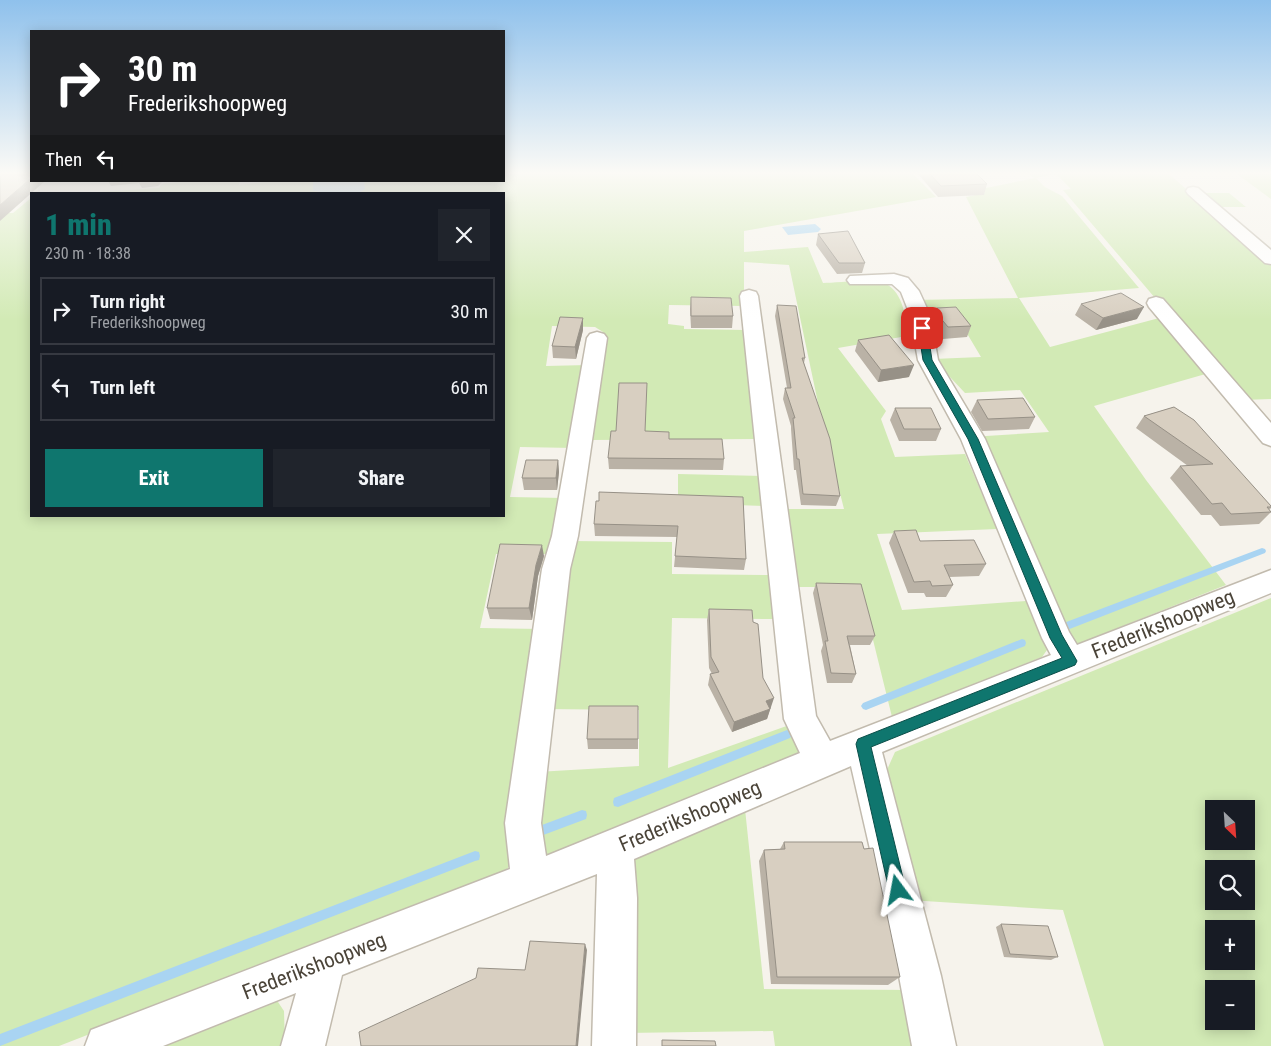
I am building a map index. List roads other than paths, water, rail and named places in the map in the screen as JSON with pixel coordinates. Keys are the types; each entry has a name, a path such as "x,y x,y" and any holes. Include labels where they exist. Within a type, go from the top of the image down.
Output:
{"street":[{"path":"1229,223 1271,259"},
{"path":"856,280 894,279 902,282 910,291 920,315 928,360 973,439 1057,638 1070,661"},
{"path":"749,296 800,719 822,761"},
{"path":"1156,303 1271,438"},
{"path":"531,880 523,823 556,569 566,536 597,338"},
{"name":"Frederikshoopweg","path":"107,1046 615,848 863,744 1271,581"},
{"path":"863,744 920,976 934,1046"},
{"path":"614,1046 617,898 615,848"},
{"path":"303,1046 325,962"}],"water":[{"path":"815,224 821,229 818,232 788,235 782,227"}],"waterway":[{"path":"1064,627 1262,551"},
{"path":"866,706 1022,643"},
{"path":"618,802 787,735"},
{"path":"538,832 582,815"},
{"path":"0,1040 475,856"}]}
